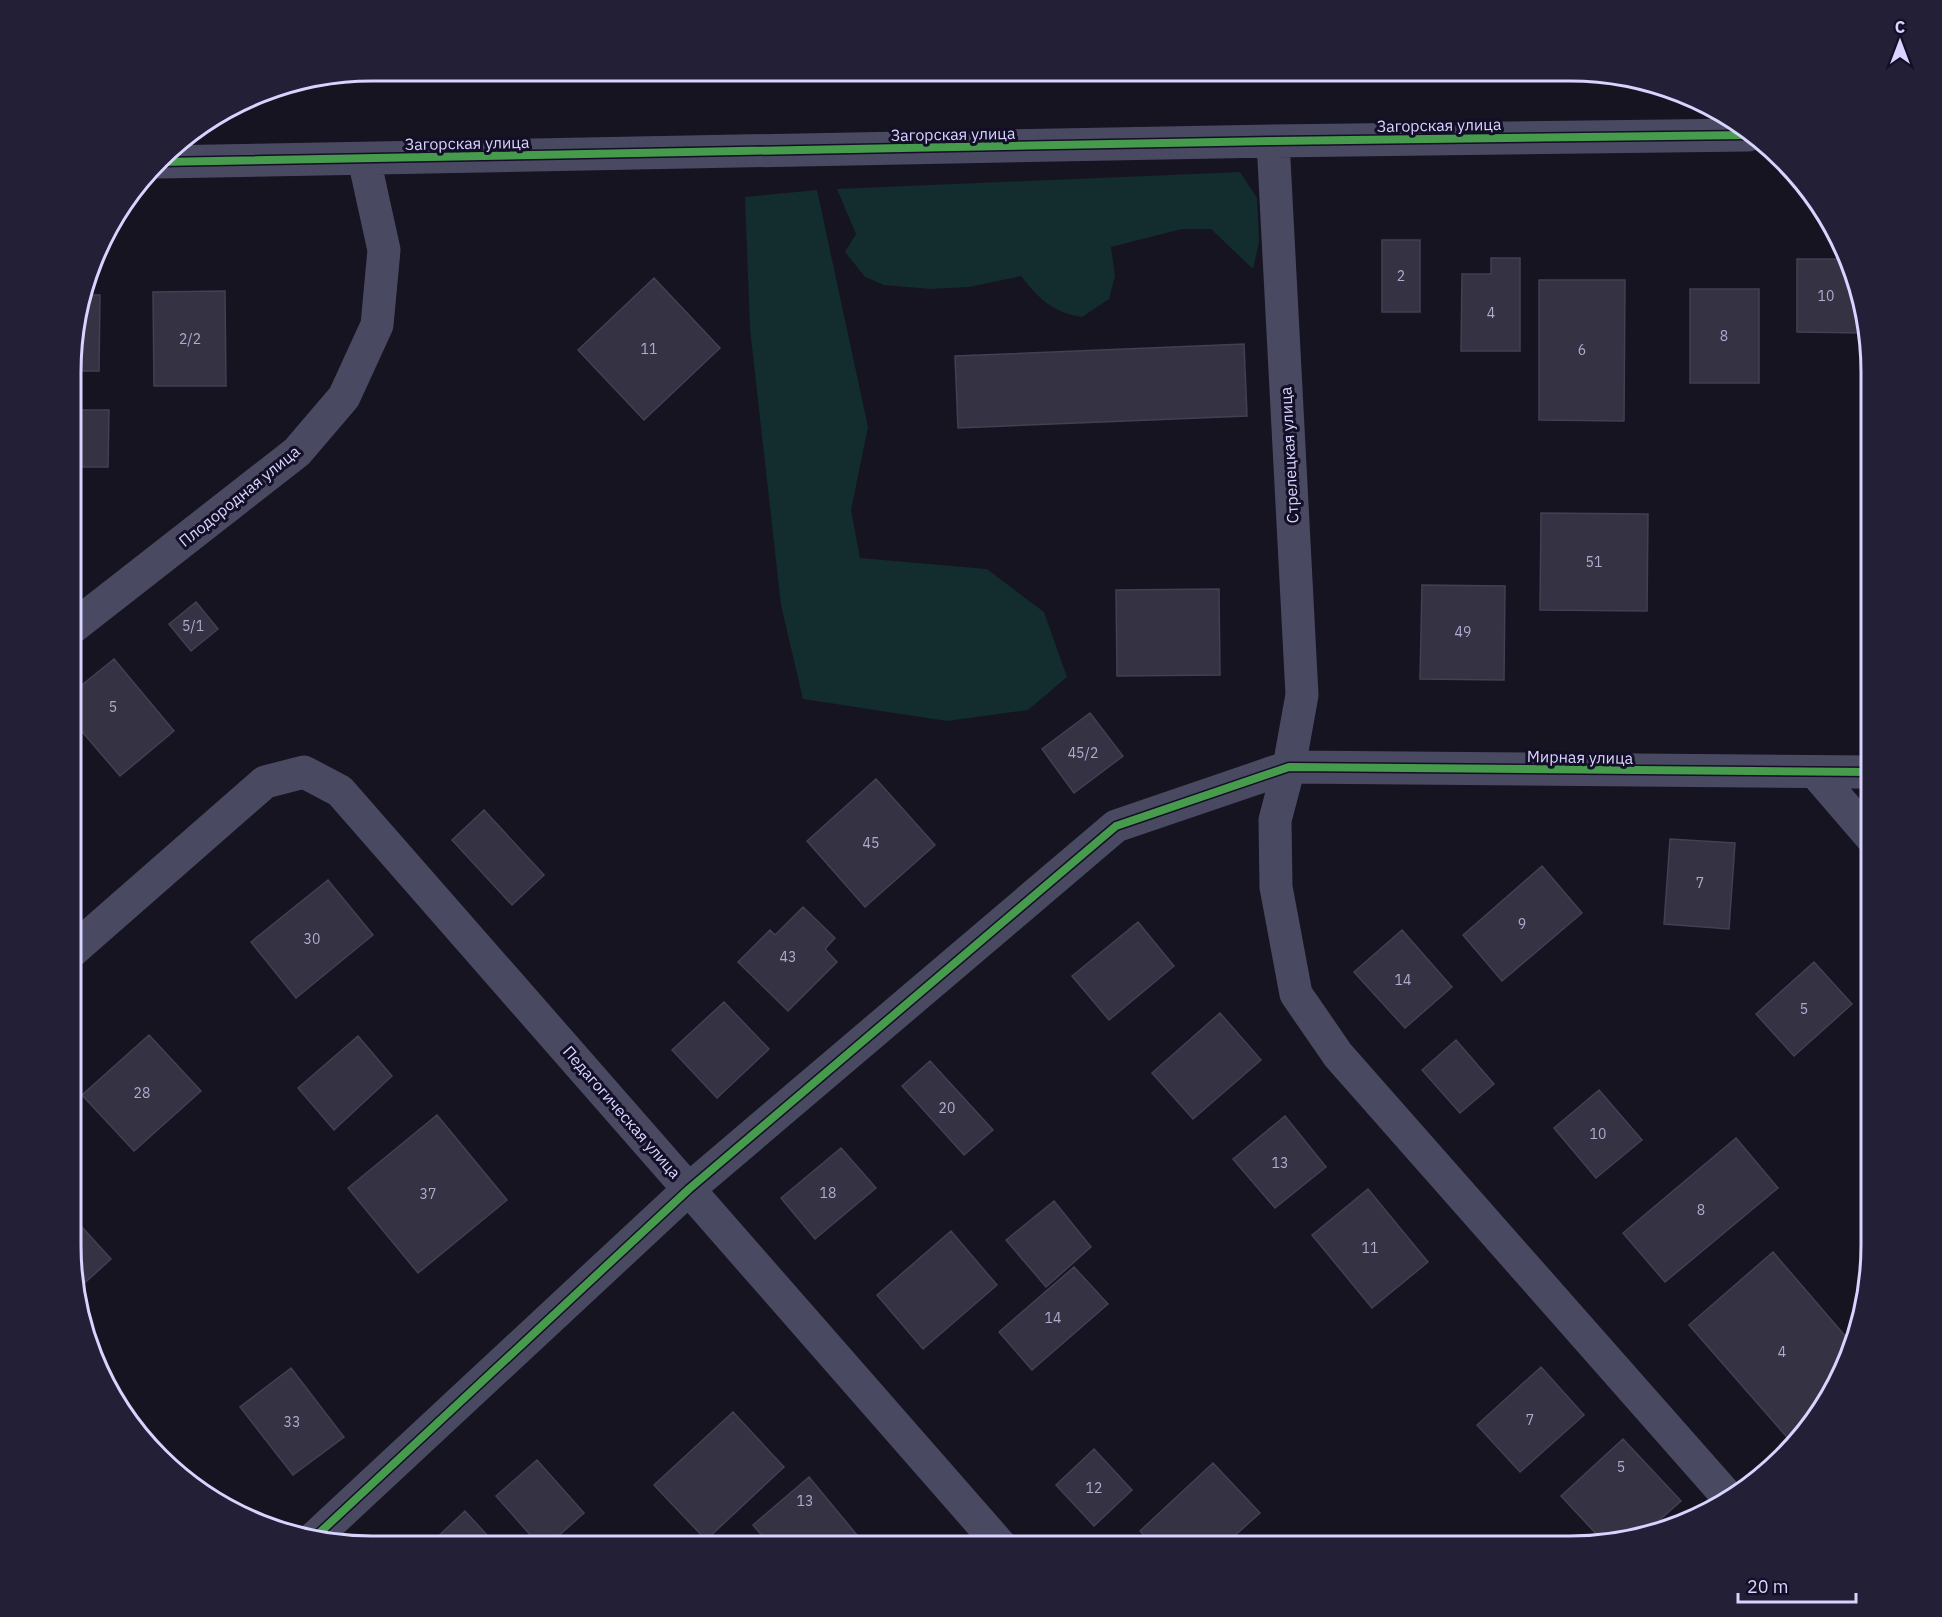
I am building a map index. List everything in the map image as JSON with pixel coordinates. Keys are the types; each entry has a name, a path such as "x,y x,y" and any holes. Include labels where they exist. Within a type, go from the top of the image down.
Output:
{"street":[{"name":"Загорская улица","path":"170,162 1273,141 1739,135"},
{"name":"Стрелецкая улица","path":"1273,141 1302,695 1290,767 1275,820 1276,887 1296,994 1338,1055 1724,1492"},
{"name":"Плодородная улица","path":"81,620 297,452 344,397 376,326 384,250 364,159"},
{"name":"Мирная улица","path":"321,1531 689,1189 1116,825 1290,767 1861,772"},
{"name":"Педагогическая улица","path":"81,943 265,782 304,772 340,792 992,1536"},
{"path":"1815,772 1861,825"}],"green space":[{"path":"1240,172 1257,198 1259,242 1253,269 1211,229 1182,229 1111,247 1115,276 1109,299 1082,317 1054,308 1021,276 969,287 930,289 884,285 865,277 845,252 856,234 837,189"},
{"path":"817,190 868,427 851,510 860,558 987,569 1044,612 1067,677 1028,710 947,721 803,699 781,605 750,329 745,197"}],"building":[{"path":"1382,240 1420,240 1420,312 1382,312"},
{"path":"1491,258 1520,258 1520,351 1461,351 1462,274 1491,274"},
{"path":"1797,259 1838,259 1846,278 1859,333 1797,332"},
{"path":"654,278 720,348 644,420 578,350"},
{"path":"1539,280 1625,280 1624,421 1539,420"},
{"path":"1690,289 1759,289 1759,383 1690,383"},
{"path":"225,291 226,386 154,386 153,292"},
{"path":"92,295 100,295 99,371 81,371 83,334"},
{"path":"1244,344 1247,416 958,428 955,356"},
{"path":"81,410 109,410 108,467 81,467"},
{"path":"1541,513 1648,514 1647,611 1540,610"},
{"path":"1422,585 1505,586 1504,680 1420,679"},
{"path":"1219,589 1220,675 1117,676 1116,590"},
{"path":"196,602 218,629 191,651 169,624"},
{"path":"114,659 174,731 120,776 81,730 81,686"},
{"path":"1090,713 1123,756 1074,793 1042,749"},
{"path":"876,779 935,845 865,907 807,841"},
{"path":"484,810 544,875 512,905 452,840"},
{"path":"1670,839 1735,843 1729,929 1664,924"},
{"path":"1542,866 1582,913 1502,981 1463,935"},
{"path":"328,880 373,935 296,998 251,942"},
{"path":"803,907 835,938 825,949 837,962 788,1011 738,962 770,930 775,935"},
{"path":"1138,922 1174,966 1109,1020 1072,976"},
{"path":"1402,930 1452,987 1405,1028 1354,972"},
{"path":"1814,962 1852,1004 1794,1056 1756,1014"},
{"path":"724,1002 769,1049 717,1098 672,1050"},
{"path":"1220,1013 1261,1060 1193,1119 1152,1073"},
{"path":"149,1035 201,1091 134,1151 82,1095"},
{"path":"358,1036 392,1076 334,1130 298,1088"},
{"path":"1456,1040 1494,1084 1460,1113 1422,1070"},
{"path":"930,1061 993,1130 964,1155 902,1086"},
{"path":"1599,1090 1642,1140 1596,1178 1554,1128"},
{"path":"437,1115 507,1200 418,1273 348,1188"},
{"path":"1285,1116 1326,1167 1275,1208 1233,1159"},
{"path":"1736,1138 1778,1188 1665,1282 1623,1233"},
{"path":"841,1148 876,1188 815,1239 781,1198"},
{"path":"1368,1189 1428,1262 1372,1308 1312,1235"},
{"path":"1054,1201 1091,1247 1046,1287 1006,1240"},
{"path":"81,1226 111,1259 83,1284"},
{"path":"951,1231 997,1285 923,1349 877,1295"},
{"path":"1773,1252 1846,1337 1822,1390 1788,1438 1689,1325"},
{"path":"1074,1267 1108,1304 1032,1370 999,1332"},
{"path":"1541,1367 1584,1415 1520,1472 1477,1425"},
{"path":"291,1368 344,1437 293,1475 240,1407"},
{"path":"733,1412 784,1467 710,1536 702,1536 654,1485"},
{"path":"1623,1439 1681,1501 1656,1523 1597,1535 1561,1496"},
{"path":"1094,1449 1132,1490 1094,1526 1056,1485"},
{"path":"537,1460 584,1513 558,1536 531,1536 496,1496"},
{"path":"1213,1463 1260,1513 1234,1536 1145,1536 1140,1531"},
{"path":"809,1477 858,1536 762,1536 753,1525"},
{"path":"465,1511 488,1536 439,1536"}],"cycle path":[{"path":"171,162 1273,141 1739,135"},
{"path":"321,1531 689,1189 1116,826 1289,767 1861,772"}]}
